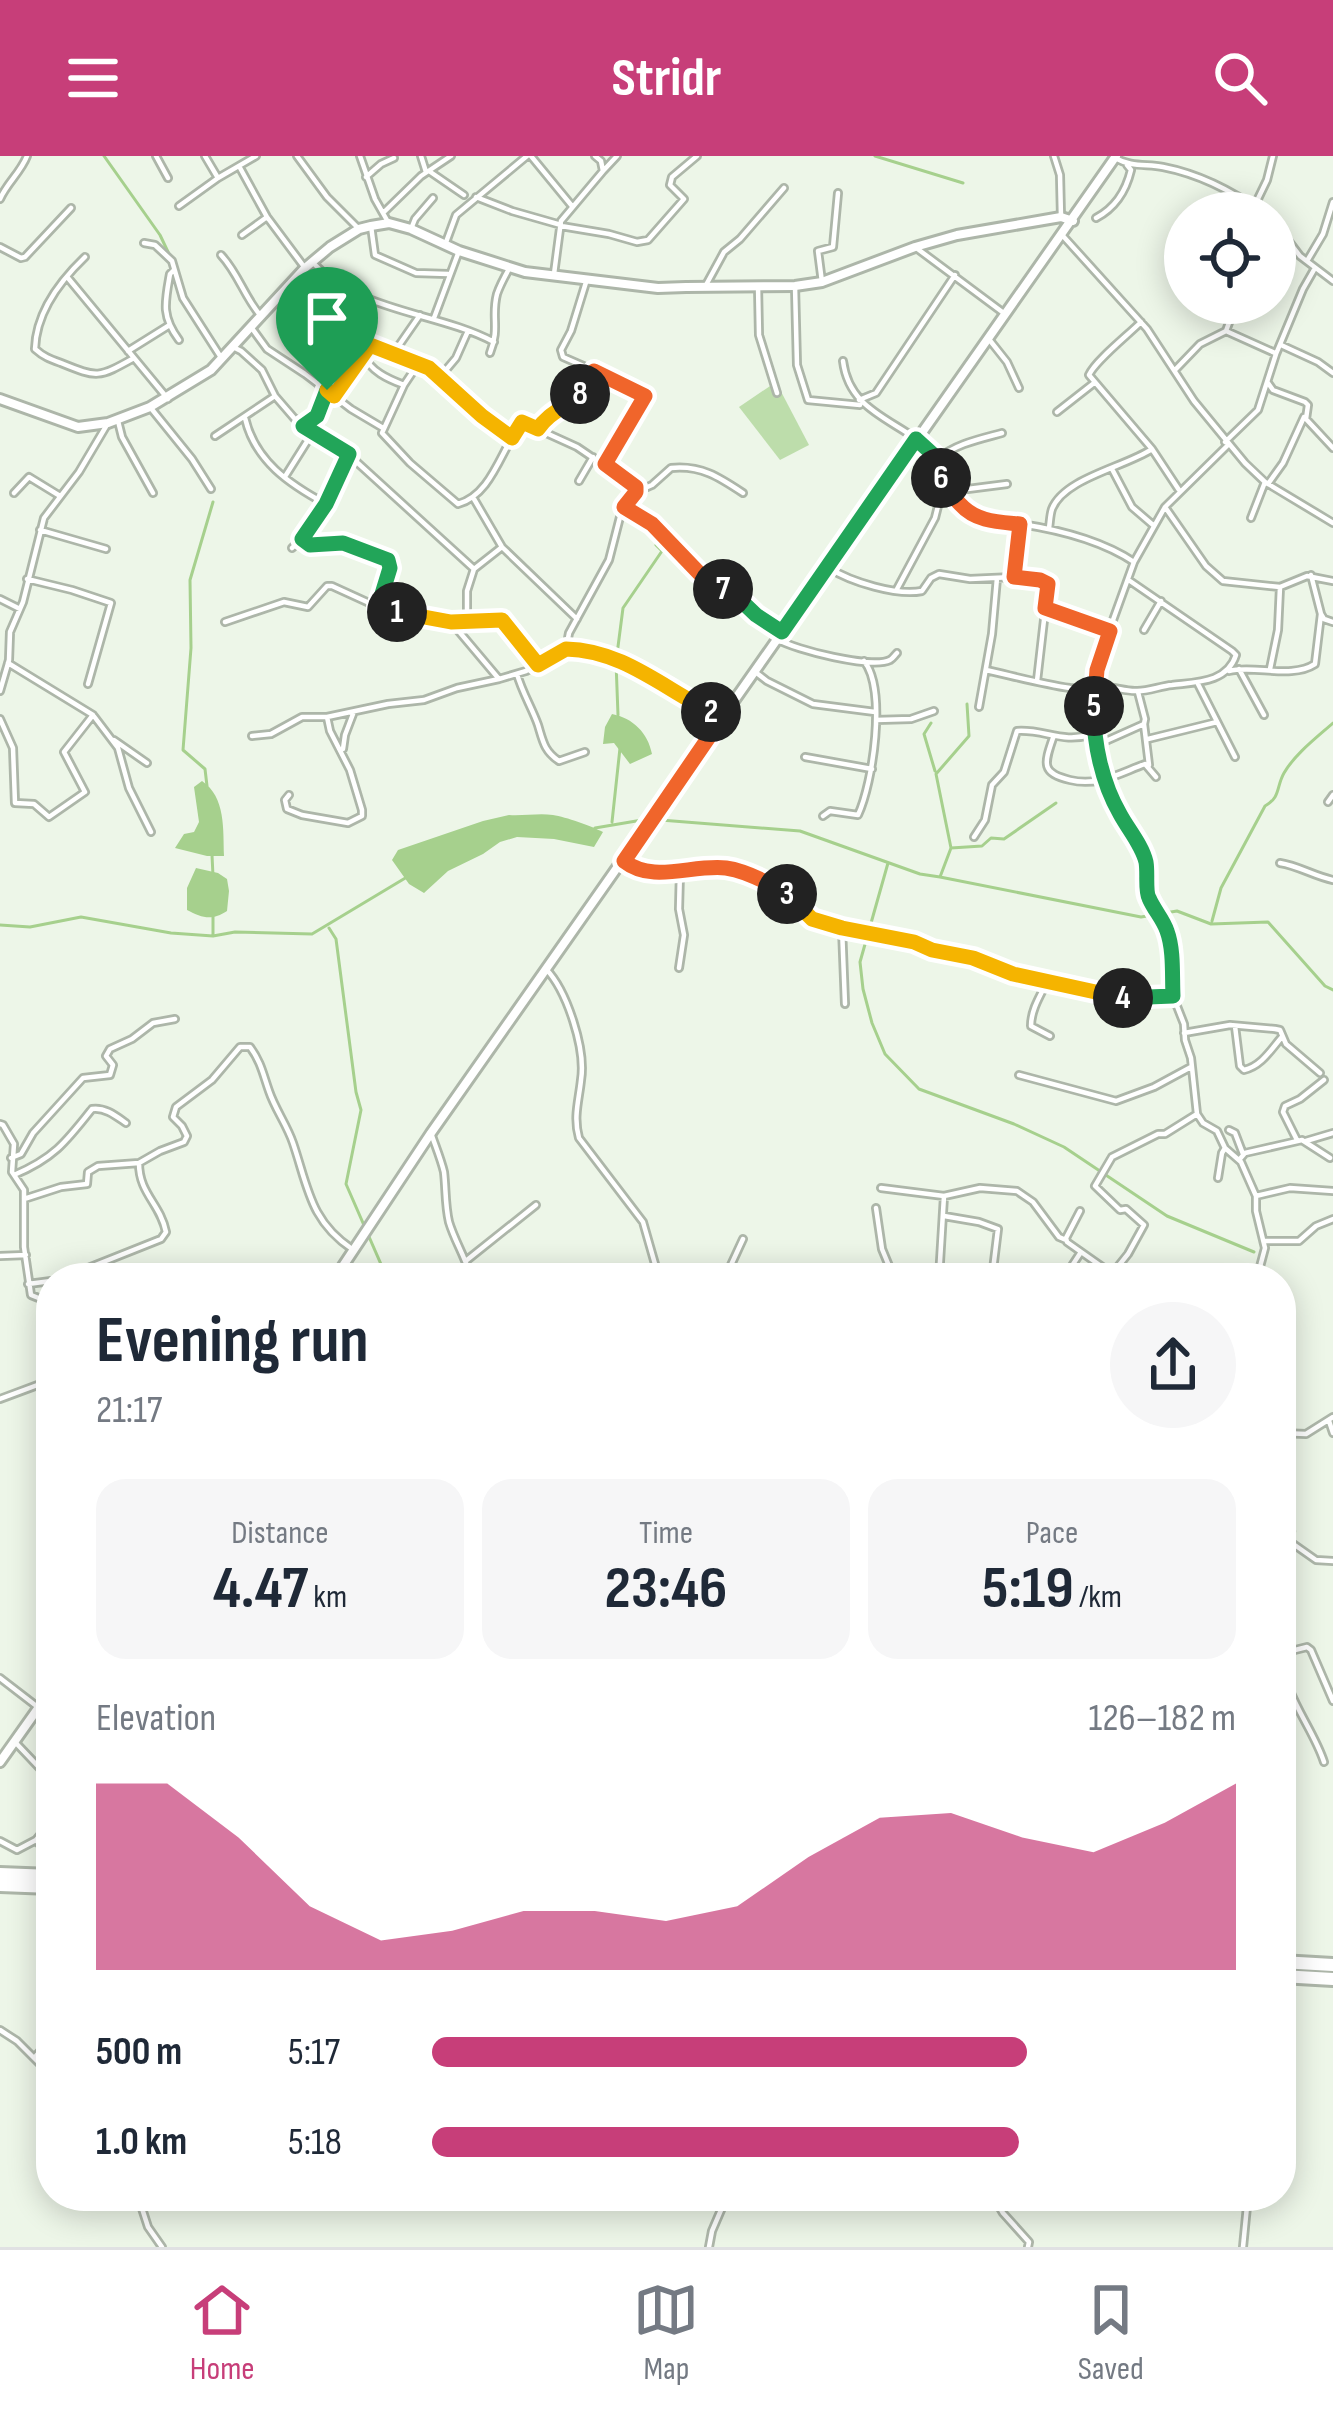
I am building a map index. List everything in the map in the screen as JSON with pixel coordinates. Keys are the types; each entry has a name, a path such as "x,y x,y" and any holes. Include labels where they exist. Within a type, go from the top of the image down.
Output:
{"highway":[{"path":"0,1874 36,1875"},
{"path":"0,1885 36,1886"},
{"path":"1296,1963 1333,1965"},
{"path":"1296,1977 1333,1979"}],"main road":[{"path":"347,1263 431,1133 1116,157"},
{"path":"0,399 78,427 113,422 150,407 211,370 308,265 359,229 371,226 389,224 411,230 510,267 658,288 822,282 957,235 1061,217 1073,221"},
{"path":"0,1762 36,1711"}],"street":[{"path":"0,199 4,181 27,156"},
{"path":"156,156 168,178"},
{"path":"205,156 218,178"},
{"path":"179,206 256,156"},
{"path":"297,156 359,229"},
{"path":"360,156 389,224"},
{"path":"421,156 427,172 464,195"},
{"path":"383,213 451,156"},
{"path":"595,156 603,171"},
{"path":"554,275 561,221 617,156"},
{"path":"476,197 561,226 637,242 648,240 684,199 670,185 672,177 698,156"},
{"path":"1054,156 1060,176 1061,217"},
{"path":"1261,192 1273,156"},
{"path":"446,245 456,215 524,157 572,206"},
{"path":"1096,218 1109,211 1131,175 1127,164 1116,157"},
{"path":"366,177 394,158"},
{"path":"1127,164 1164,167 1227,192"},
{"path":"239,166 267,217 308,265 374,302 469,329 494,342"},
{"path":"706,285 724,252 784,188"},
{"path":"822,282 818,251 833,247 838,193"},
{"path":"411,230 434,198"},
{"path":"1307,261 1323,234 1333,202"},
{"path":"0,247 25,257 71,208"},
{"path":"242,235 267,217"},
{"path":"371,226 375,255 416,273 448,274"},
{"path":"1063,236 1141,322 1227,443 1267,483 1333,523"},
{"path":"144,243 162,250 172,261 188,307 222,358"},
{"path":"915,248 1004,314"},
{"path":"1296,248 1333,280"},
{"path":"434,318 459,250"},
{"path":"221,255 261,316"},
{"path":"86,256 62,279 45,311 35,349 91,375 116,368 168,326"},
{"path":"490,353 498,330 497,294 510,267"},
{"path":"1315,268 1276,354 1258,410 1165,507 1134,562 1100,656 1093,734 1106,780 1146,861 1147,896 1168,935 1173,996 1184,1024 1197,1114 1217,1131 1225,1148 1241,1157 1333,1132"},
{"path":"174,270 165,302 168,326 179,340"},
{"path":"795,286 797,365 808,400 861,402 876,393 955,274"},
{"path":"66,277 167,399"},
{"path":"587,278 561,351 567,360 645,396 605,464"},
{"path":"758,286 760,335 777,393"},
{"path":"283,292 300,309 440,377 512,438"},
{"path":"305,349 353,292"},
{"path":"393,354 420,315"},
{"path":"1141,322 1089,375 1180,490"},
{"path":"1175,370 1200,344 1226,331 1228,324"},
{"path":"251,327 267,349 383,428"},
{"path":"440,377 456,358 469,329"},
{"path":"1226,331 1276,354"},
{"path":"988,338 1001,351 1019,388"},
{"path":"334,396 370,345"},
{"path":"1280,345 1332,371"},
{"path":"233,347 262,370 275,396 303,426 349,454 474,568"},
{"path":"364,355 368,365 404,385"},
{"path":"843,361 861,402 938,459 942,479 957,502 980,519 1106,545 1134,562"},
{"path":"418,364 383,428 385,436 458,504 474,499 485,487 522,422 605,464 636,487 636,492"},
{"path":"538,429 577,398 594,371"},
{"path":"1057,412 1094,383"},
{"path":"1251,518 1267,483 1283,463 1308,405 1268,383"},
{"path":"303,426 317,416 327,390"},
{"path":"215,436 275,396"},
{"path":"150,407 211,489"},
{"path":"1304,417 1333,448"},
{"path":"245,418 264,461 326,504"},
{"path":"0,691 10,632 44,518 113,422 153,493"},
{"path":"286,476 314,432"},
{"path":"938,459 950,450 1002,433"},
{"path":"1049,530 1052,506 1069,490 1152,449"},
{"path":"292,548 326,504 349,454"},
{"path":"579,481 593,457"},
{"path":"566,649 569,633 609,560 624,507 636,492 671,468 690,467 715,475 742,493"},
{"path":"1112,469 1132,507 1153,525"},
{"path":"14,493 29,477 60,496"},
{"path":"896,589 938,502 952,491 1007,484"},
{"path":"474,499 502,547 577,620"},
{"path":"624,507 652,524 699,573 732,592 803,651 864,661 886,661 897,653"},
{"path":"1165,507 1206,566 1223,581 1280,587 1312,575 1333,581"},
{"path":"1014,577 1020,524"},
{"path":"40,530 106,549"},
{"path":"302,539 310,545 343,543 388,560 390,568 378,607"},
{"path":"467,622 467,591 474,568 502,547"},
{"path":"827,566 851,580 917,593 934,574 970,579 1014,577 1048,584 1037,681"},
{"path":"986,670 1062,687 1138,692 1198,684 1239,669 1305,670 1315,664 1321,614 1312,575"},
{"path":"979,707 997,578"},
{"path":"27,579 111,603 88,684"},
{"path":"1129,580 1232,651 1235,661 1223,674"},
{"path":"225,622 278,603 308,607 327,586 378,607 422,618 506,622 538,665"},
{"path":"1270,670 1280,587"},
{"path":"0,599 20,609"},
{"path":"1144,630 1161,601"},
{"path":"1045,608 1110,631"},
{"path":"1321,614 1333,622"},
{"path":"451,622 500,679"},
{"path":"252,736 271,734 302,717 327,718 424,700 500,679 566,649 634,666 722,718"},
{"path":"823,816 830,811 860,813 870,784 873,674 864,661"},
{"path":"8,663 93,715 118,748 129,788 151,832"},
{"path":"1239,669 1264,715"},
{"path":"754,671 813,704 910,719 934,711"},
{"path":"517,674 552,758 559,761 585,752"},
{"path":"1198,684 1235,758"},
{"path":"1138,692 1149,765 1156,776"},
{"path":"344,754 345,735 357,710"},
{"path":"0,719 13,748 15,803 34,804 49,817 86,792 64,752 93,715"},
{"path":"289,795 286,806 292,813 348,823 359,818 362,810 327,718"},
{"path":"1148,739 1217,722"},
{"path":"1097,745 1144,724"},
{"path":"974,837 985,820 992,785 1004,772 1017,731 1073,739 1093,734"},
{"path":"110,736 147,763"},
{"path":"1054,737 1046,760 1051,774 1076,783 1106,780 1149,765"},
{"path":"805,757 872,769"},
{"path":"1328,802 1333,795"},
{"path":"624,861 652,873 727,868 784,892 812,919 842,928 914,942 1013,974 1124,998 1173,996"},
{"path":"1280,863 1333,880"},
{"path":"680,871 684,935 680,968"},
{"path":"842,928 845,1004"},
{"path":"546,969 559,988 580,1045 579,1138 643,1222 655,1263"},
{"path":"1047,982 1030,1022 1050,1036"},
{"path":"11,1158 21,1154 33,1133 82,1078 110,1076 113,1065 106,1056 110,1048 132,1040 153,1022 175,1019"},
{"path":"1184,1033 1235,1025 1280,1030 1281,1038 1322,1076 1283,1112 1302,1141 1330,1158"},
{"path":"1235,1025 1244,1070 1254,1067 1281,1038"},
{"path":"24,1199 88,1184 88,1172 98,1166 139,1163 184,1142 187,1136 173,1117 176,1107 212,1080 240,1047 250,1047 293,1143 309,1201 337,1239 355,1251"},
{"path":"1019,1076 1116,1101 1191,1067"},
{"path":"14,1175 68,1142 92,1109 109,1112 126,1123"},
{"path":"1123,1263 1144,1226 1095,1186 1112,1157 1197,1114"},
{"path":"0,1124 14,1144 14,1175 24,1190 28,1284 36,1297"},
{"path":"1229,1130 1235,1133 1256,1196 1263,1263"},
{"path":"431,1133 444,1171 450,1225 468,1263"},
{"path":"1218,1178 1225,1148"},
{"path":"100,1263 160,1239 166,1232 162,1214 144,1191 139,1163"},
{"path":"881,1188 944,1196 980,1188 1017,1191 1033,1202 1060,1237 1097,1263"},
{"path":"1256,1196 1290,1189 1333,1191"},
{"path":"940,1263 944,1196"},
{"path":"467,1260 536,1205"},
{"path":"876,1208 888,1263"},
{"path":"1066,1240 1081,1211"},
{"path":"944,1216 998,1229 994,1263"},
{"path":"1264,1241 1299,1241 1333,1219"},
{"path":"732,1263 743,1239"},
{"path":"1074,1263 1082,1252"},
{"path":"0,1256 26,1255"},
{"path":"28,1284 36,1283"},
{"path":"0,1399 36,1386"},
{"path":"1296,1434 1306,1434 1331,1419 1333,1433"},
{"path":"1296,1546 1316,1561 1333,1561"},
{"path":"1296,1648 1311,1650 1333,1701"},
{"path":"0,1678 36,1706"},
{"path":"1296,1701 1324,1762"},
{"path":"15,1742 36,1764"},
{"path":"0,1841 17,1850 36,1840"},
{"path":"0,2030 36,2056"},
{"path":"143,2211 162,2247"},
{"path":"709,2247 721,2211"},
{"path":"1002,2211 1029,2242 1028,2247"},
{"path":"1243,2247 1247,2211"}],"shaded area":[{"path":"776,382 809,445 780,460 739,407"},
{"path":"612,714 638,728 652,754 630,764 614,743 603,744"},
{"path":"202,781 219,805 224,856 175,848 199,822 194,787"},
{"path":"509,815 553,815 603,832 594,847 517,837 500,842 448,871 424,893 409,884 392,860 398,850"},
{"path":"196,868 227,879 227,911 207,917 187,910 187,888"}],"waterway":[{"path":"104,156 169,254"},
{"path":"875,156 963,183"},
{"path":"207,786 205,769 183,750 191,648 190,580 213,502"},
{"path":"618,715 616,662 623,608 662,551 656,545"},
{"path":"940,877 951,848 936,774 969,736 967,704"},
{"path":"931,723 924,734 935,771"},
{"path":"1212,921 1221,888 1284,773 1333,723"},
{"path":"612,822 620,748"},
{"path":"951,848 1004,839 1056,803"},
{"path":"595,828 648,819 800,831 920,874 1141,917 1177,911 1211,924 1268,922 1333,990"},
{"path":"212,855 213,876"},
{"path":"888,863 860,962 872,1023 885,1054 919,1089 1064,1147 1167,1216 1254,1252"},
{"path":"0,925 30,927 81,917 171,933 312,934 407,877"},
{"path":"213,915 213,936"},
{"path":"329,928 336,939 361,1110 346,1184 380,1263"}],"route":[{"path":"370,345 429,368 512,438 522,422 538,429 570,405 594,371 632,388 645,396 605,464 636,487 624,507 652,524 699,573 717,581 782,632 916,439 922,443 938,459 942,479 957,502 980,519 1020,524 1014,577 1048,584 1045,608 1110,631 1097,670 1093,734 1106,780 1146,861 1147,896 1168,935 1173,996 1124,998 1013,974 914,942 842,928 812,919 784,892 727,868 652,873 633,868 624,861 722,718 634,666 606,656 566,649 538,665 502,620 451,622 378,607 390,568 388,560 343,543 316,546 302,539 326,504 349,454 303,426 317,416 327,390 334,396 370,345"}]}
